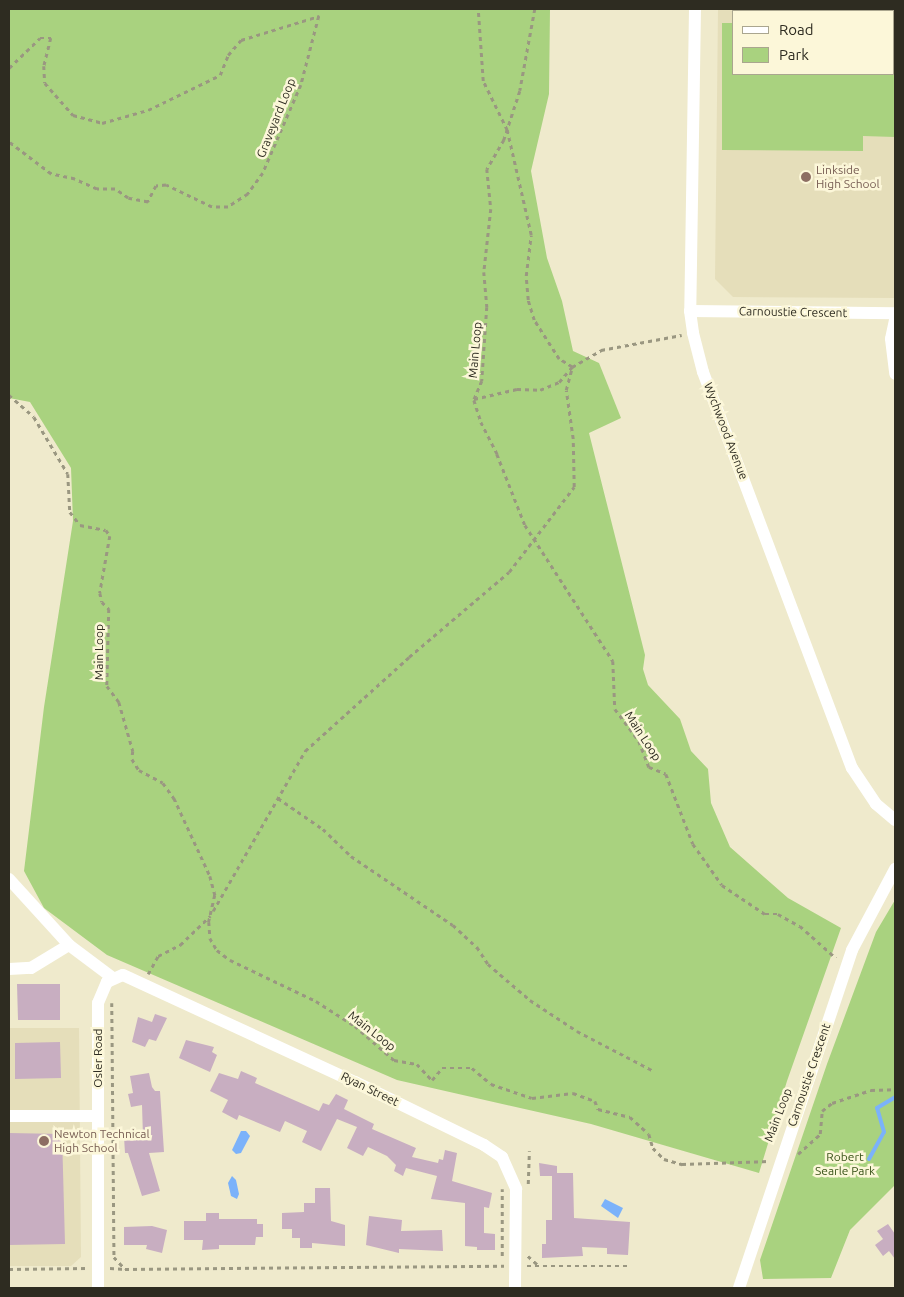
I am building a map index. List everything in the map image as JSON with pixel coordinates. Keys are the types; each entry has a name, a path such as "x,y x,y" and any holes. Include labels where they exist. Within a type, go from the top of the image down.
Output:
{"street":[{"name":"Wychwood Avenue","path":"695,9 690,311 693,333 703,372 852,768 876,804 895,820"},
{"name":"Carnoustie Crescent","path":"690,311 895,313"},
{"path":"895,320 891,339 895,374"},
{"name":"Carnoustie Crescent","path":"739,1288 775,1156 852,950 895,869"},
{"path":"9,879 69,945 113,978"},
{"path":"9,969 31,968 69,945"},
{"name":"Ryan Street","path":"113,978 131,976 496,1152 506,1162 515,1183 515,1288"},
{"name":"Osler Road","path":"98,1288 98,1003 104,986 113,978"},
{"path":"9,1116 98,1116"}],"path":[{"path":"478,9 483,81 508,130 531,235 526,276 528,300 534,320 559,359 572,367"},
{"name":"Main Loop","path":"535,9 520,91 508,130 487,169 491,208 484,272 487,307 482,381 474,400 524,526 534,538 610,656 613,662 615,709 639,742 650,766 666,774 693,844 722,886 765,914 778,914 809,932 838,960 836,967"},
{"name":"Graveyard Loop","path":"9,68 40,38 51,38 44,66 45,83 73,115 102,123 148,110 220,75 228,55 241,40 319,16 301,84 263,173 248,194 228,207 212,207 166,185 156,186 148,202 128,198 115,189 97,189 75,178 51,174 9,142"},
{"path":"474,400 518,389 540,390 559,382 572,367 601,350 693,333"},
{"path":"143,982 158,956 180,945 210,914 305,752 409,657 509,572 574,487 572,439 566,390 572,367"},
{"name":"Main Loop","path":"9,395 34,417 68,474 70,512 80,525 106,530 110,536 100,593 102,602 109,609 107,686 119,702 134,751 132,759 139,770 163,783 184,816 214,888 210,914 210,938 224,955 316,1002 355,1026 394,1060 417,1064 432,1080 442,1068 472,1068 491,1084 532,1098 572,1093 595,1101 598,1109 630,1117 649,1134 653,1148 664,1159 682,1164 775,1156"},
{"path":"278,798 323,829 351,856 453,925 477,947 488,964 530,1000 577,1031 652,1070"},
{"path":"112,996 114,1257 125,1269 631,1266"},
{"path":"775,1156 796,1155 820,1134 822,1112 832,1103 870,1090 895,1089"},
{"path":"502,1180 502,1266"},
{"path":"528,1256 539,1266"},
{"path":"9,1269 98,1268"}],"shaded area":[{"name":"Linkside High School","path":"718,9 895,9 895,298 733,297 715,279"},
{"name":"Newton Technical High School","path":"9,1028 79,1028 81,1257 71,1266 9,1266"}],"green space":[{"path":"9,9 550,9 549,94 531,171 547,258 562,301 573,351 599,363 621,418 589,433 645,655 643,669 648,685 680,719 691,751 708,769 711,803 730,847 788,898 841,928 787,1081 759,1173 591,1124 397,1080 107,955 44,908 24,871 44,707 73,521 71,468 30,402 9,398"},
{"path":"722,23 732,23 732,75 894,75 895,67 895,137 863,136 863,151 722,150"},
{"name":"Robert Searle Park","path":"895,900 895,1185 850,1230 831,1278 763,1279 760,1260 827,1064 876,932"}],"water":[{"path":"241,1131 246,1131 250,1136 241,1153 236,1154 232,1150"},
{"path":"232,1176 236,1180 239,1194 237,1199 231,1196 228,1183"},
{"path":"605,1199 623,1208 618,1218 601,1206"}],"building":[{"path":"17,984 60,984 60,1020 18,1020"},
{"path":"155,1014 167,1018 156,1041 149,1039 145,1047 132,1042 138,1017 152,1022"},
{"path":"186,1040 214,1047 212,1052 217,1055 210,1072 179,1058"},
{"path":"60,1042 61,1078 15,1079 15,1043"},
{"path":"241,1071 257,1078 255,1083 319,1111 323,1103 329,1105 336,1094 348,1100 344,1109 374,1124 372,1129 416,1148 412,1157 438,1163 439,1159 443,1160 445,1150 457,1153 452,1181 492,1193 489,1208 484,1207 484,1233 495,1234 495,1250 477,1250 477,1247 465,1246 465,1203 431,1199 437,1176 406,1168 403,1176 394,1171 396,1165 387,1156 368,1147 363,1156 347,1148 357,1127 337,1119 321,1151 302,1142 307,1131 285,1121 280,1132 239,1115 237,1120 222,1112 228,1100 210,1091 219,1073 238,1079"},
{"path":"149,1073 152,1087 155,1091 160,1091 164,1152 149,1153 160,1191 142,1196 128,1153 125,1153 124,1137 143,1137 142,1105 131,1107 128,1094 133,1093 130,1076"},
{"path":"9,1133 62,1134 65,1244 9,1245"},
{"path":"539,1163 557,1166 557,1173 573,1173 574,1218 630,1222 628,1255 607,1254 607,1248 582,1247 583,1256 542,1258 542,1244 546,1244 546,1220 552,1220 552,1176 540,1176"},
{"path":"315,1188 330,1188 331,1221 345,1225 345,1246 312,1243 312,1248 300,1248 300,1238 292,1238 292,1229 282,1229 282,1213 304,1212 304,1203 315,1203"},
{"path":"206,1213 219,1213 219,1219 257,1219 257,1224 263,1224 263,1237 256,1237 255,1245 219,1245 219,1249 202,1250 203,1240 184,1240 184,1221 206,1221"},
{"path":"369,1216 402,1220 401,1231 442,1230 443,1251 399,1249 399,1253 366,1245"},
{"path":"888,1224 895,1234 895,1259 889,1251 883,1256 875,1245 883,1239 877,1231"},
{"path":"152,1226 167,1230 162,1253 146,1249 147,1245 124,1245 124,1227"}],"waterway":[{"path":"869,1159 884,1132 877,1108 895,1097"}],"place":[{"name":"Linkside High School","path":"806,177"},
{"name":"Newton Technical High School","path":"44,1141"}]}
